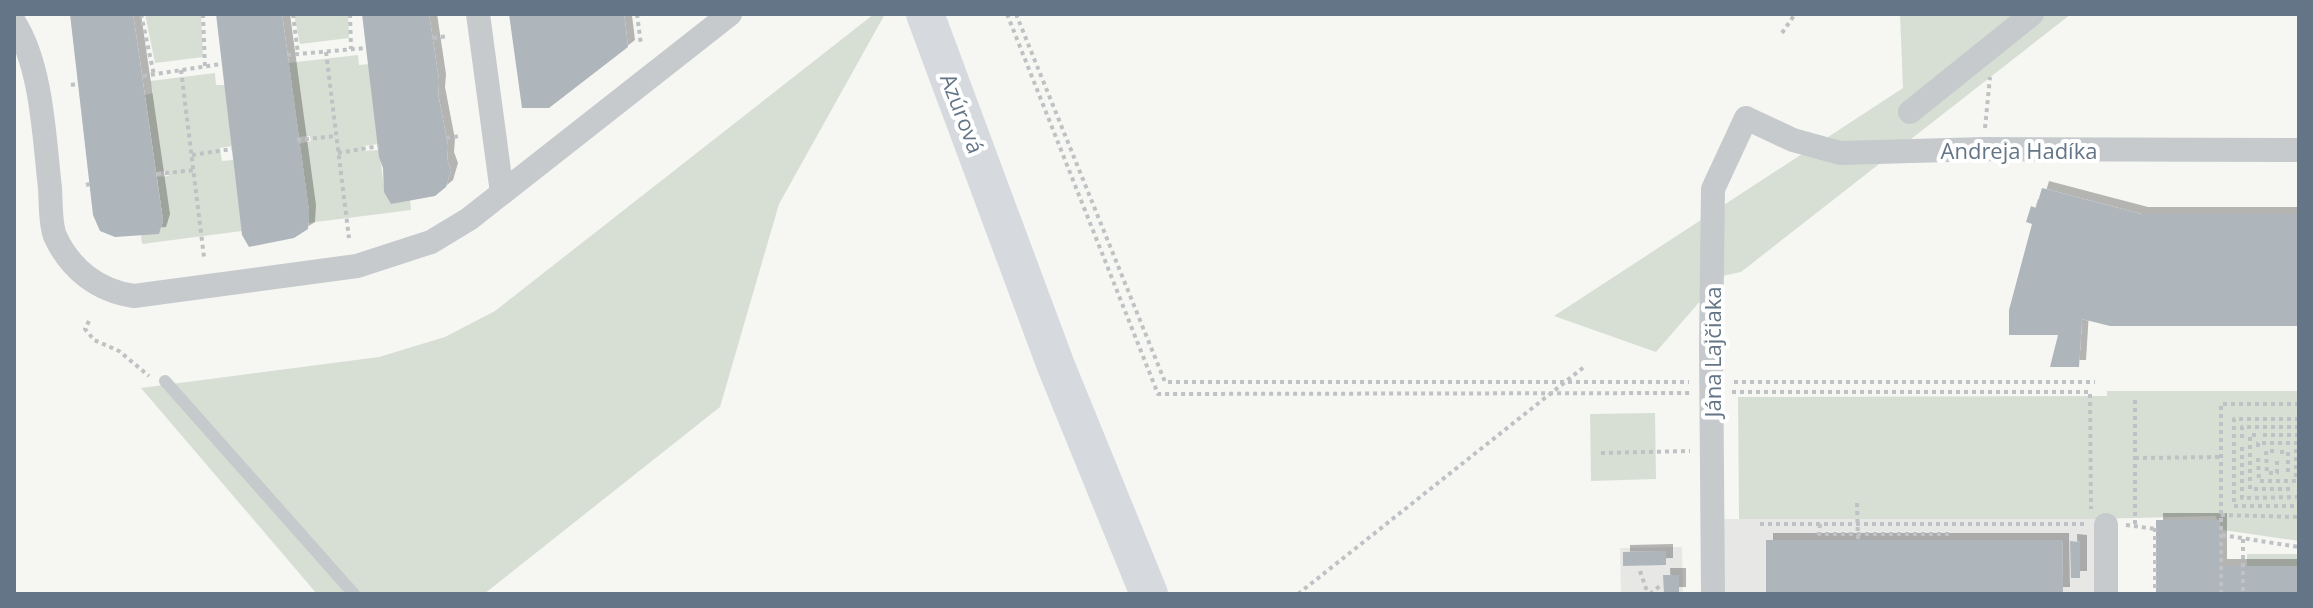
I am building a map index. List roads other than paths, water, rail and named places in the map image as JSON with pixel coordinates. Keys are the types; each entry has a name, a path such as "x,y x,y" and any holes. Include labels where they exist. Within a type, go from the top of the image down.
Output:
{"main road":[{"name":"Azúrová","path":"925,14 1056,366 1149,594"}],"street":[{"path":"478,14 502,193"},
{"path":"14,22 30,54 37,89 54,234 80,273 116,294 134,296 357,266 431,242 469,219 730,14"},
{"path":"1910,112 2032,14"},
{"name":"Andreja Hadíka","path":"1746,118 1793,140 1840,153 1984,149 2299,150"},
{"name":"Jána Lajčiaka","path":"1713,594 1713,189 1746,118"},
{"path":"2096,520 2106,594"}],"lane":[{"path":"165,381 354,594"}]}
